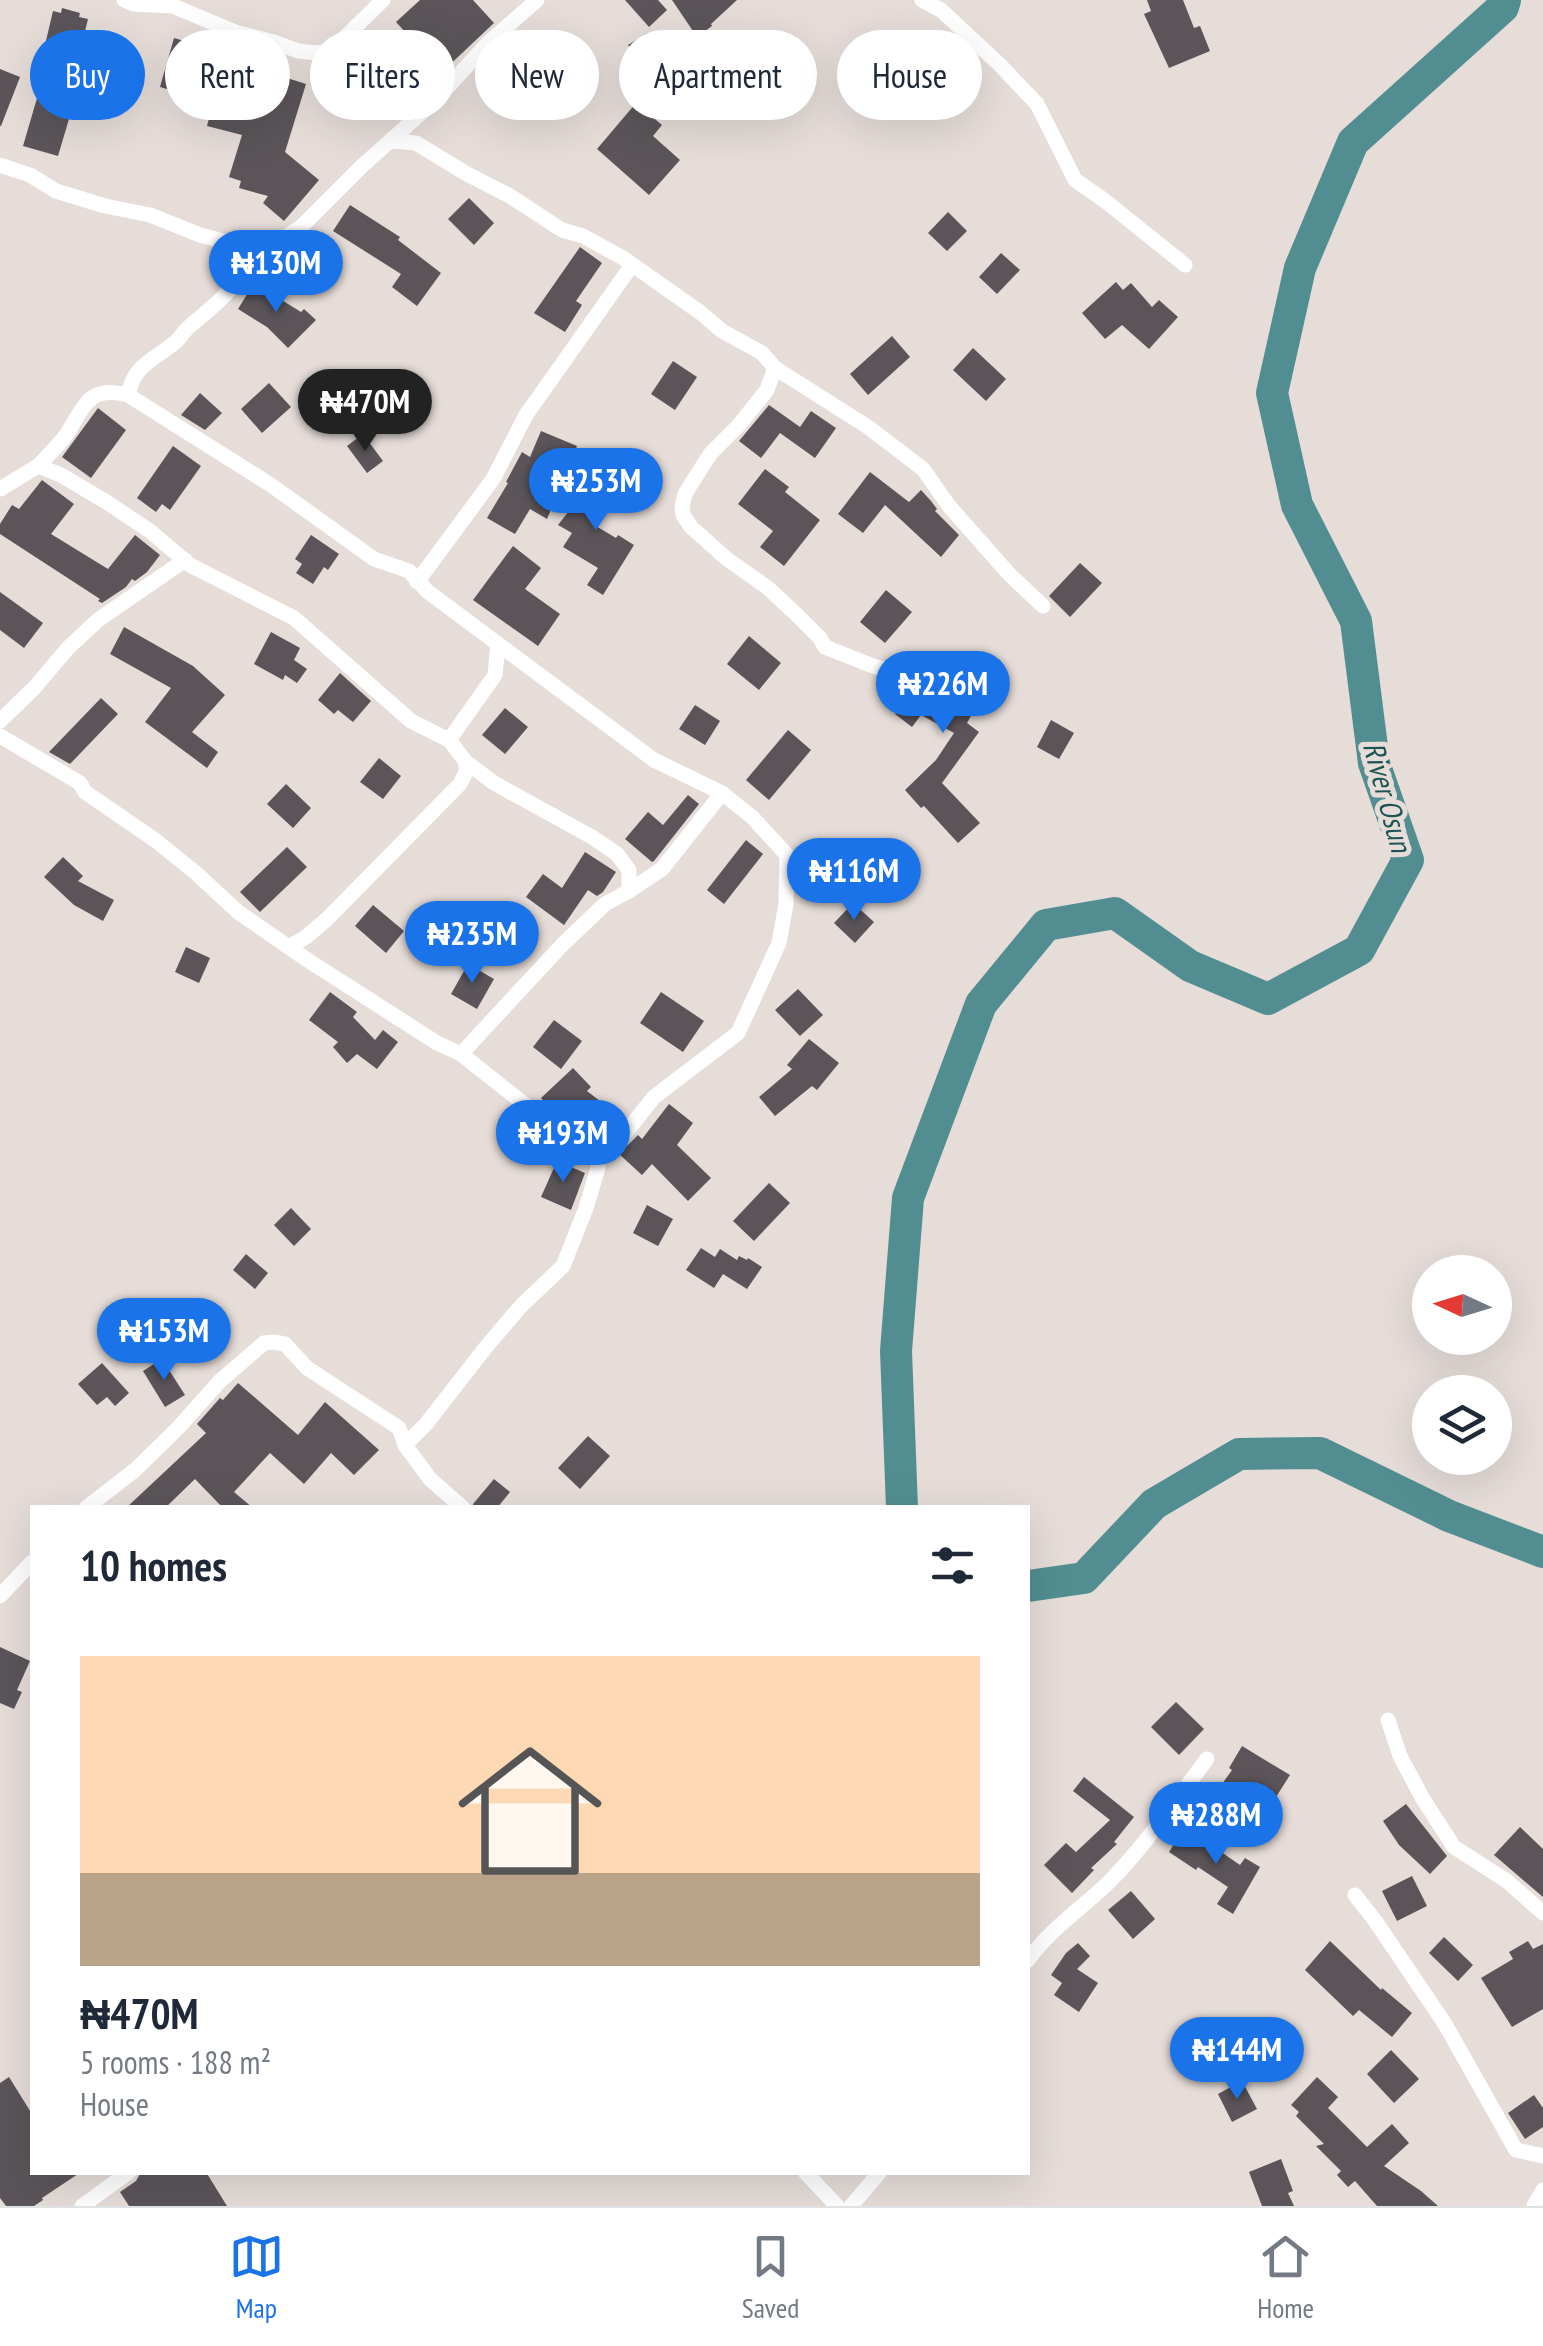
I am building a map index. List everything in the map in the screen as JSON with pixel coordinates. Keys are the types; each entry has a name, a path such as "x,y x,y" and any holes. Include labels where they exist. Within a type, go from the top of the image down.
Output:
{"street":[{"path":"124,0 173,6 235,32 317,54 331,51 382,0"},
{"path":"0,165 30,175 56,191 150,215 250,248 266,249 301,227 537,0"},
{"path":"922,0 941,10 1037,104 1075,180 1185,265"},
{"path":"391,141 416,143 562,230 583,236 632,265 722,331 762,353 774,368 868,427 923,469 949,506 1009,574 1044,606"},
{"path":"128,395 147,361 177,342 242,275 250,248"},
{"path":"417,582 492,479 526,416 632,265"},
{"path":"774,368 766,390 739,426 711,453 691,484 685,494 683,514 691,527 727,559 768,588 798,616 825,647 892,671"},
{"path":"0,489 38,466 95,396 108,390 128,395 270,486 374,559 408,572 654,760 722,793 752,817 787,855 786,904 779,943 738,1033 654,1097 597,1158"},
{"path":"38,466 108,503 218,581 294,618 412,721 449,740 466,762 494,783 618,854 629,870 629,891"},
{"path":"0,721 98,620 185,560"},
{"path":"449,740 494,675 498,644"},
{"path":"0,736 80,783 84,792 155,840 238,912 437,1043 461,1054 533,1111 566,1128 595,1150 598,1168 563,1266 521,1306 405,1445"},
{"path":"290,947 327,919 460,784 466,762"},
{"path":"461,1054 605,904 662,869 722,793"},
{"path":"90,1505 135,1470 220,1382 264,1343 273,1342 285,1344 307,1368 400,1428 405,1445 430,1479 460,1505"},
{"path":"0,1596 30,1564"},
{"path":"1388,1720 1415,1785 1454,1847 1507,1881 1543,1913"},
{"path":"1030,1957 1039,1944 1110,1880 1155,1829 1207,1759"},
{"path":"1356,1895 1444,2024 1516,2150 1543,2156"},
{"path":"82,2206 126,2175"},
{"path":"807,2175 837,2206"},
{"path":"851,2206 877,2175"},
{"path":"1534,2206 1543,2190"}],"building":[{"path":"420,0 473,0 494,23 487,30 475,30 475,41 455,60 455,30 403,30 396,22"},
{"path":"625,0 658,0 667,10 649,27"},
{"path":"672,0 737,0 707,30 692,30"},
{"path":"1147,0 1183,0 1194,28 1200,26 1210,51 1169,68 1144,14 1151,11"},
{"path":"62,8 80,13 79,17 88,19 85,30 49,30 53,11 61,13"},
{"path":"0,69 20,77 1,126 0,126"},
{"path":"290,79 306,84 285,152 319,180 284,221 263,203 268,196 239,188 241,181 229,177 242,135 207,126 209,120 290,120"},
{"path":"31,120 69,120 58,156 23,146"},
{"path":"622,120 656,120 662,125 653,136 680,160 649,195 597,149"},
{"path":"469,198 494,223 474,245 448,219"},
{"path":"350,205 400,237 398,240 441,273 417,306 392,287 401,274 333,231"},
{"path":"948,212 967,231 947,251 928,233"},
{"path":"580,247 602,263 576,301 582,305 565,332 534,313"},
{"path":"1001,253 1020,270 997,294 979,277"},
{"path":"1116,282 1123,290 1131,283 1152,307 1159,300 1178,317 1149,349 1122,325 1105,339 1082,313"},
{"path":"254,283 301,312 304,309 316,320 288,348 267,327 238,309"},
{"path":"892,336 910,357 868,395 850,374"},
{"path":"973,348 1006,379 986,401 953,370"},
{"path":"673,361 697,377 675,410 651,394"},
{"path":"269,383 291,407 262,433 241,409"},
{"path":"200,393 222,413 205,430 181,415"},
{"path":"769,405 800,427 811,411 836,428 815,458 780,433 761,458 739,441"},
{"path":"98,408 126,430 91,478 62,457"},
{"path":"541,431 577,446 568,468 555,463 541,489 556,498 547,519 530,509 515,534 487,518 522,452 530,457"},
{"path":"363,434 383,461 367,473 347,446"},
{"path":"173,446 201,466 170,510 162,504 156,512 137,498"},
{"path":"603,468 621,483 591,523 634,545 603,595 587,585 598,568 563,547 572,533 558,525"},
{"path":"765,469 789,487 785,492 820,520 784,566 760,547 773,531 738,504"},
{"path":"870,472 909,502 921,490 931,501 935,511 959,535 941,557 885,505 863,533 838,514"},
{"path":"42,480 74,504 51,534 108,569 135,535 160,555 135,581 132,579 102,603 98,601 0,534 0,524 12,505 19,509"},
{"path":"311,535 339,554 313,584 296,573 302,564 295,559"},
{"path":"513,546 541,568 525,589 560,614 538,646 473,600"},
{"path":"1080,563 1102,583 1070,617 1049,596"},
{"path":"886,590 912,612 885,643 860,622"},
{"path":"0,592 43,623 24,648 0,630"},
{"path":"124,627 193,666 225,695 192,732 218,752 207,768 145,722 171,688 110,654"},
{"path":"271,632 300,648 294,660 307,669 297,683 254,664"},
{"path":"749,636 781,663 759,690 727,664"},
{"path":"926,651 988,686 967,723 979,732 942,783 980,823 958,843 905,790 936,760 954,733 921,715 912,727 895,714 905,701 900,698"},
{"path":"340,673 371,701 353,722 338,710 334,714 318,700"},
{"path":"101,698 118,714 70,764 49,752"},
{"path":"695,705 720,721 705,745 679,729"},
{"path":"505,708 528,727 505,754 482,735"},
{"path":"1051,720 1074,733 1059,759 1037,747"},
{"path":"788,730 811,750 769,800 746,780"},
{"path":"379,758 401,776 383,799 360,782"},
{"path":"286,784 311,808 293,828 267,804"},
{"path":"688,795 699,804 654,861 625,839 648,812 663,825"},
{"path":"746,840 763,854 724,904 707,890"},
{"path":"287,847 307,867 260,912 240,892"},
{"path":"585,852 616,872 597,896 588,890 564,925 526,897 543,874 562,888"},
{"path":"63,857 83,876 78,881 114,900 103,921 74,905 44,877"},
{"path":"853,903 874,922 855,943 834,923"},
{"path":"373,905 404,931 386,953 355,926"},
{"path":"186,947 210,958 199,983 175,972"},
{"path":"468,964 494,979 477,1009 451,994"},
{"path":"798,989 823,1015 800,1036 775,1010"},
{"path":"330,992 357,1012 353,1017 375,1040 383,1030 398,1042 377,1069 357,1054 347,1063 333,1047 338,1042 309,1020"},
{"path":"661,992 704,1021 683,1052 640,1023"},
{"path":"554,1020 582,1041 561,1069 533,1047"},
{"path":"809,1039 839,1063 817,1090 812,1086 775,1116 759,1097 792,1069 787,1065"},
{"path":"573,1068 591,1087 587,1091 622,1118 601,1140 541,1098"},
{"path":"669,1104 693,1123 677,1145 711,1178 688,1201 652,1164 642,1175 619,1154 638,1135 642,1139"},
{"path":"557,1161 585,1173 571,1210 541,1197"},
{"path":"769,1183 790,1203 754,1241 733,1221"},
{"path":"647,1205 673,1219 658,1246 633,1233"},
{"path":"291,1208 311,1229 294,1246 274,1225"},
{"path":"701,1248 715,1257 720,1249 737,1260 739,1256 748,1258 762,1267 747,1289 723,1274 714,1288 686,1270"},
{"path":"246,1254 268,1273 255,1289 233,1270"},
{"path":"162,1359 185,1395 165,1407 143,1371"},
{"path":"102,1363 129,1393 115,1406 107,1397 97,1405 78,1384"},
{"path":"238,1383 298,1435 325,1402 379,1450 354,1475 331,1453 304,1484 270,1453 234,1492 249,1505 220,1505 195,1479 168,1505 129,1505 206,1433 197,1424 220,1398 223,1400"},
{"path":"588,1436 610,1456 580,1489 558,1468"},
{"path":"494,1479 510,1492 499,1505 473,1504"},
{"path":"0,1647 30,1661 17,1690 22,1692 14,1709 0,1703"},
{"path":"1176,1702 1204,1729 1179,1755 1151,1727"},
{"path":"1242,1746 1290,1775 1251,1826 1212,1798 1232,1770 1229,1768"},
{"path":"1084,1777 1134,1817 1114,1842 1117,1844 1072,1893 1044,1865 1066,1843 1076,1852 1110,1820 1073,1791"},
{"path":"1406,1804 1447,1856 1430,1874 1399,1845 1383,1821"},
{"path":"1185,1827 1240,1865 1245,1858 1260,1867 1233,1914 1217,1904 1228,1887 1169,1852"},
{"path":"1520,1827 1543,1849 1543,1897 1494,1855"},
{"path":"1412,1876 1427,1906 1397,1921 1382,1891"},
{"path":"1131,1891 1155,1919 1133,1939 1108,1910"},
{"path":"1444,1937 1473,1965 1458,1981 1429,1953"},
{"path":"1330,1941 1381,1990 1412,2013 1392,2037 1359,2010 1353,2016 1305,1970"},
{"path":"1528,1941 1533,1949 1543,1944 1543,2009 1512,2027 1481,1978 1513,1959 1509,1952"},
{"path":"1078,1943 1090,1956 1077,1969 1098,1983 1079,2012 1054,1995 1062,1983 1051,1975"},
{"path":"1391,2050 1419,2079 1394,2103 1367,2074"},
{"path":"9,2077 30,2111 30,2175 76,2175 34,2206 6,2206 0,2198 0,2083"},
{"path":"1317,2077 1338,2097 1328,2108 1367,2147 1392,2124 1409,2143 1384,2166 1438,2206 1377,2206 1355,2181 1348,2187 1337,2175 1341,2171 1316,2146 1324,2144 1296,2116 1299,2112 1291,2105"},
{"path":"1242,2081 1257,2109 1232,2122 1218,2094"},
{"path":"1534,2095 1543,2108 1543,2127 1525,2139 1508,2113"},
{"path":"1281,2159 1293,2191 1288,2193 1294,2206 1262,2206 1249,2172"},
{"path":"139,2175 208,2175 227,2206 129,2206 120,2192"}],"waterway":[{"name":"River Osun","path":"902,1505 896,1351 908,1198 981,1004 1046,925 1115,913 1190,966 1268,999 1359,950 1408,860 1374,763 1356,621 1297,505 1272,393 1300,268 1353,142 1503,7 1505,0"},
{"name":"River Osun","path":"1030,1586 1084,1578 1154,1504 1239,1454 1320,1453 1449,1516 1543,1552"}]}
